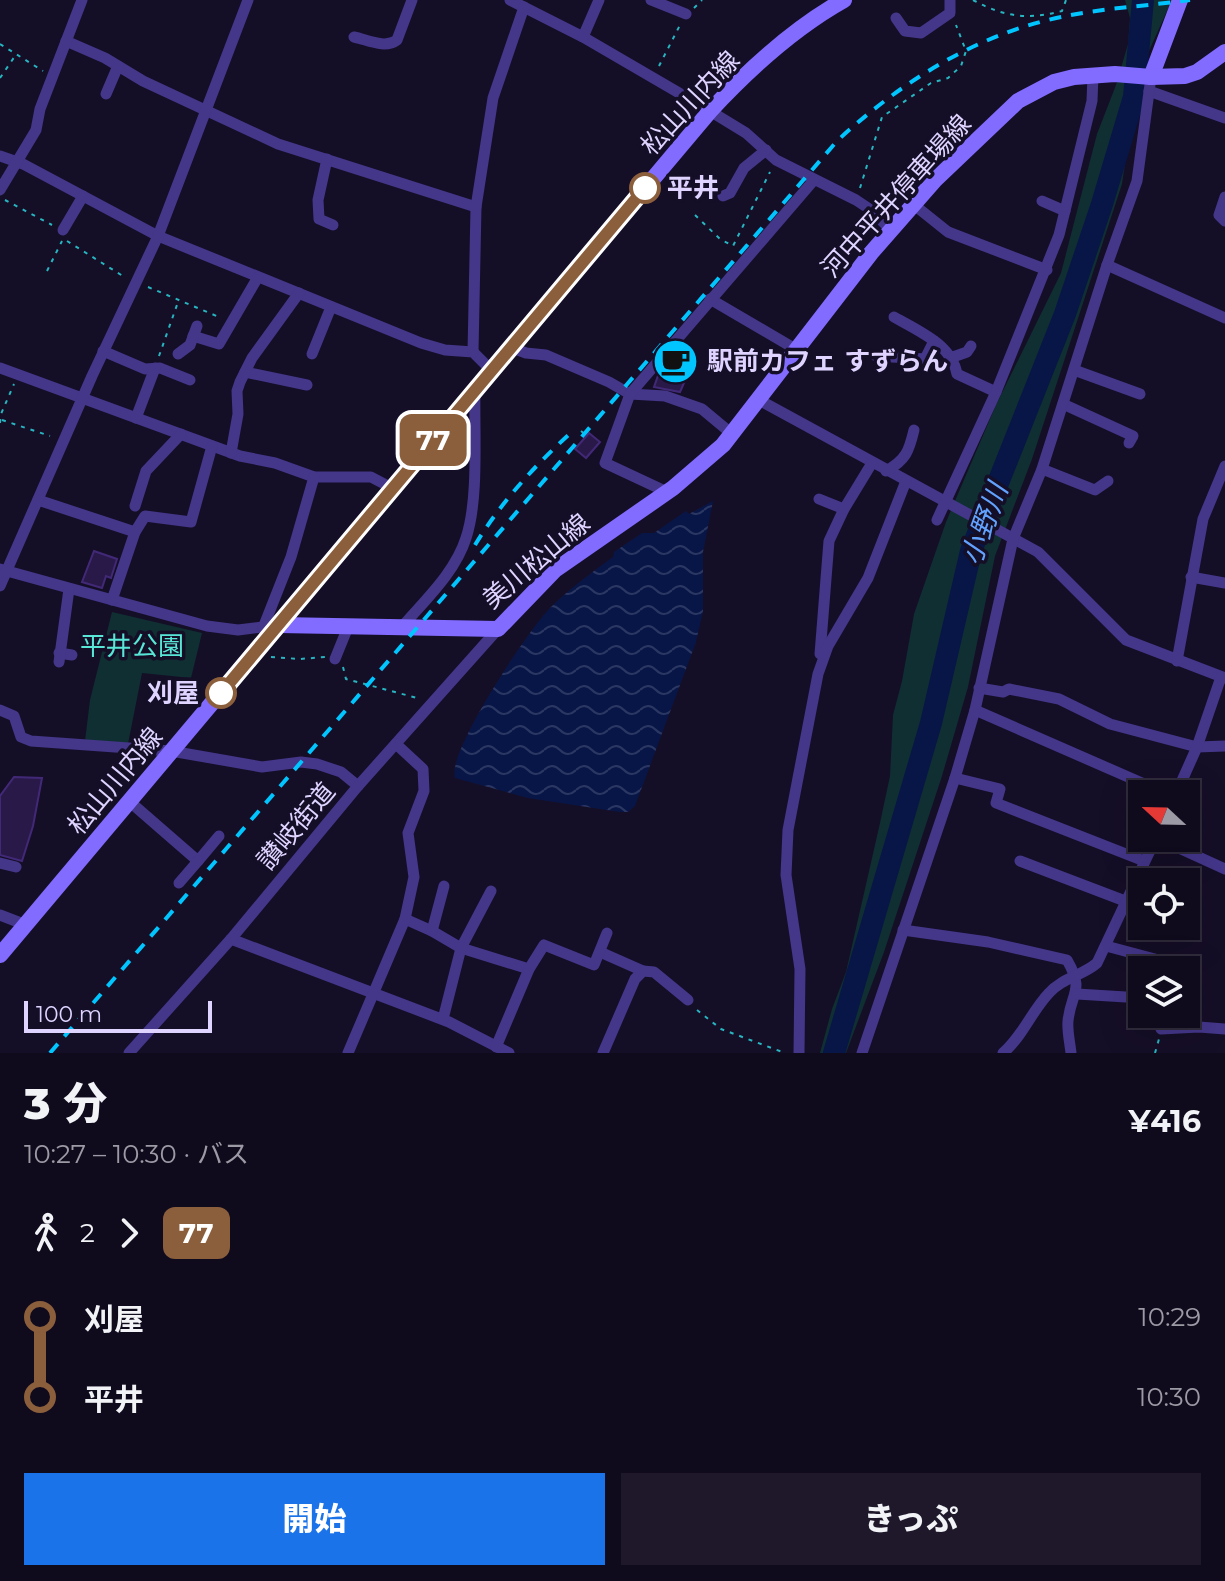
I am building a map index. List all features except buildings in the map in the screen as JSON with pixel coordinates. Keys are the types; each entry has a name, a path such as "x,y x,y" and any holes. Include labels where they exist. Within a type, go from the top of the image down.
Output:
{"main road":[{"path":"1149,82 1180,0"},
{"name":"松山川内線","path":"0,955 255,654 271,626 392,488 710,111 738,81 841,1"},
{"path":"1149,82 1197,72 1225,52"},
{"name":"河中平井停車場線","path":"667,492 692,474 732,434 913,204 961,153 1018,101 1054,82 1093,75 1115,74 1149,82"},
{"name":"美川松山線","path":"271,626 498,629 555,570 667,492"}],"street":[{"path":"0,190 36,130 40,109 82,0"},
{"path":"0,586 3,570 158,236 248,0"},
{"path":"354,37 392,44 397,40 412,0"},
{"path":"510,0 654,77 746,133 776,160 856,200 891,230"},
{"path":"583,37 599,0"},
{"path":"896,18 905,31 921,33 950,13 950,0"},
{"path":"653,5 686,14"},
{"path":"473,352 476,207 493,98 524,7"},
{"path":"66,41 278,144 476,207"},
{"path":"106,94 118,66"},
{"path":"937,520 947,504 1047,270 1092,101 1093,75"},
{"path":"862,1053 975,710 1010,538 1042,469 1137,181 1149,82 1225,118"},
{"path":"723,196 730,193 744,168 766,150"},
{"path":"0,156 158,236 421,343 445,350 473,352 491,370"},
{"path":"327,159 318,200 319,219 333,225"},
{"path":"667,492 605,463 630,394 814,180"},
{"path":"63,230 83,196"},
{"path":"1225,197 1219,215 1225,221"},
{"path":"1042,201 1065,211"},
{"path":"913,204 948,232 1047,270"},
{"path":"1107,265 1225,318"},
{"path":"178,354 190,345 195,331 219,344 258,277"},
{"path":"231,453 238,414 237,391 245,372 299,293"},
{"path":"710,299 797,350"},
{"path":"312,354 331,307"},
{"path":"894,317 934,341 953,357 957,374 996,392"},
{"path":"876,356 925,359 934,341"},
{"path":"953,357 967,352 971,346"},
{"path":"510,347 546,355 630,394 665,396 702,409 732,434"},
{"path":"103,351 145,369 155,368 190,380"},
{"path":"0,368 231,453 275,463 314,477 371,477 392,488"},
{"path":"136,418 155,368"},
{"path":"1074,370 1140,394"},
{"path":"245,372 307,385"},
{"path":"401,628 439,585 465,540 472,497 475,389"},
{"path":"759,400 1046,559 1126,640 1223,677 1182,780"},
{"path":"1063,404 1133,436 1129,443"},
{"path":"886,471 908,454 914,430"},
{"path":"135,506 146,471 181,434"},
{"path":"112,600 135,532 145,516 191,522 212,446"},
{"path":"799,1053 800,969 785,855 818,674 829,541 872,463"},
{"path":"1177,661 1203,519 1225,466"},
{"path":"1042,469 1095,490 1108,481"},
{"path":"3,570 207,626 238,630 271,626 314,477"},
{"path":"818,674 828,646 868,578 906,481"},
{"path":"819,499 844,509"},
{"path":"38,500 135,532"},
{"path":"1191,577 1225,583"},
{"path":"69,589 59,658 72,655"},
{"path":"335,659 348,627"},
{"name":"讃岐街道","path":"129,1053 231,939 358,786 498,629"},
{"path":"979,688 1003,692 1009,689 1059,699 1110,724 1197,747 1225,746"},
{"path":"0,710 14,716 21,737 31,741 171,751 262,767 301,762 317,764 341,772 358,786"},
{"path":"975,710 1135,780"},
{"path":"348,1053 405,919 414,877 408,833 424,791 423,769 396,744"},
{"path":"955,778 1000,789 996,803 1144,861"},
{"path":"129,801 198,861"},
{"path":"179,883 219,836"},
{"path":"1003,1053 1024,1032 1048,993 1097,963 1149,852"},
{"path":"1188,852 1225,869"},
{"path":"1020,861 1125,901"},
{"path":"0,863 16,867"},
{"path":"432,931 444,886"},
{"path":"443,1019 461,948 491,891"},
{"path":"0,915 26,925"},
{"path":"405,919 461,948 529,969"},
{"path":"903,930 988,942 1067,960 1076,976 1077,994 1068,1020 1071,1053"},
{"path":"231,939 443,1019 503,1051 529,969 544,945 594,965 607,933"},
{"path":"1106,946 1144,956"},
{"path":"600,952 643,971 654,972 688,1000"},
{"path":"603,1053 635,979 643,971"},
{"path":"1077,994 1128,997"},
{"path":"1200,1027 1225,1029"},
{"path":"1161,1028 1180,1028"}],"path":[{"path":"654,77 686,14 702,0"},
{"path":"973,0 993,11 1036,18 1062,11 1066,0"},
{"path":"856,200 882,117 931,83 948,78 966,57 965,44 950,13"},
{"path":"0,44 53,76"},
{"path":"0,78 16,55"},
{"path":"695,215 720,239 733,246 776,160"},
{"path":"0,198 63,230"},
{"path":"47,271 63,238 135,282 232,322"},
{"path":"155,368 179,301"},
{"path":"18,376 1,414 1,422 64,441"},
{"path":"581,431 587,436"},
{"path":"255,654 280,659 335,659 343,666 346,679 433,702"},
{"path":"688,1000 721,1029 785,1053"}],"green space":[{"path":"1125,0 1172,0 1143,64 1122,184 1032,459 995,556 968,687 884,952 846,1053 820,1053 846,972 880,823 890,776 893,715 914,614 946,522 996,405 1061,273 1097,134 1128,44 1130,18"},
{"name":"平井公園","path":"112,612 202,633 191,678 142,673 128,744 85,741 90,700"}],"water":[{"path":"713,501 703,552 703,611 696,642 635,806 628,812 620,812 528,798 455,778 463,744 491,692 550,608 613,557 614,552 642,533 654,533 686,511 689,514"}],"waterway":[{"name":"小野川","path":"834,1053 931,723 971,551 1065,314 1134,97 1143,0"}],"railway":[{"path":"50,1053 837,141 913,81 999,36 1061,17 1190,0"},
{"path":"475,545 520,484 574,430"}],"bus line":[{"name":"77","path":"221,693 645,188"}],"place":[{"name":"平井","path":"645,188"},
{"name":"駅前カフェ すずらん","path":"676,361"},
{"name":"刈屋","path":"221,693"}]}
